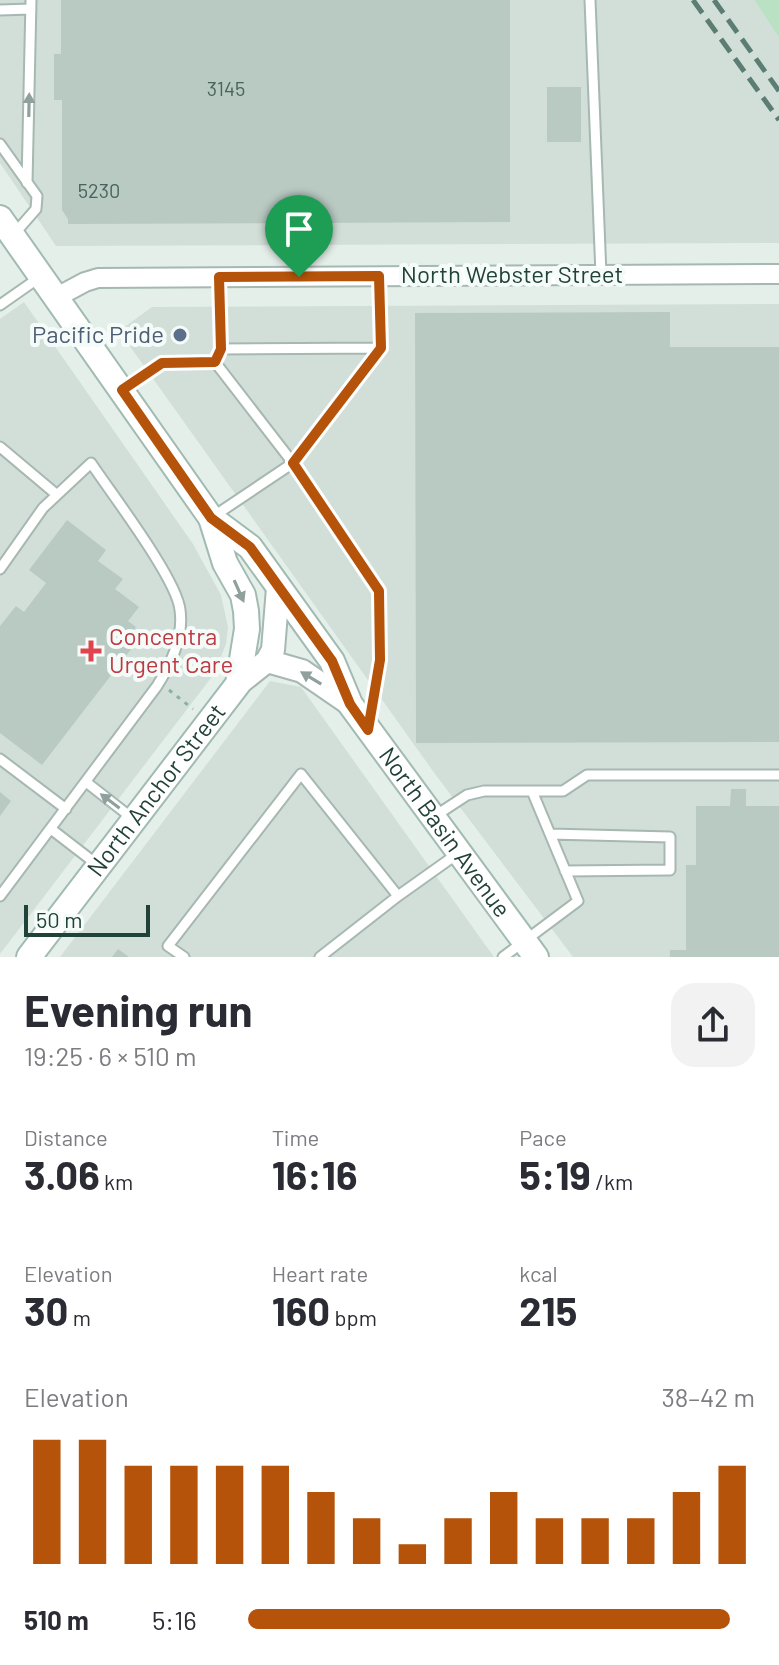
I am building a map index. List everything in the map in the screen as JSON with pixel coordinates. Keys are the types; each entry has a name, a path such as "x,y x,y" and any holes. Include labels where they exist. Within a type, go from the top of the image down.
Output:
{"main road":[{"name":"North Basin Avenue","path":"6,227 211,518 250,547 332,661 350,704 368,730 530,949"},
{"name":"North Anchor Street","path":"29,957 238,684 247,629 246,611 243,595 225,563 211,518"}],"street":[{"name":"North Webster Street","path":"57,297 98,278 779,274"},
{"path":"238,684 267,661 275,644 278,588"},
{"path":"267,661 302,671 350,704"}],"lane":[{"path":"590,0 601,275"},
{"path":"0,10 31,5 27,183"},
{"path":"0,144 37,196 36,209 6,227"},
{"path":"0,305 42,276"},
{"path":"211,518 293,463 381,348 379,276"},
{"path":"215,362 221,349 219,277"},
{"path":"221,349 381,348"},
{"path":"122,390 162,363 215,362"},
{"path":"215,362 293,463 379,591 380,660 368,730"},
{"path":"0,447 56,494"},
{"path":"0,569 43,508 91,463 167,576 181,608 180,629 172,661 160,683 0,896"},
{"path":"0,759 66,809"},
{"path":"184,957 168,946 301,774 398,896"},
{"path":"432,818 467,795 484,791 563,791 587,775 779,775"},
{"path":"86,782 134,820"},
{"path":"503,957 530,949 578,901 532,791"},
{"path":"51,829 99,866"},
{"path":"550,834 670,837 670,870 565,871"},
{"path":"320,957 458,853"}],"path":[{"path":"160,683 193,709"}],"shaded area":[{"path":"0,0 754,0 779,38 779,243 56,246 0,163"},
{"path":"24,302 193,544 221,595 228,627 226,644 214,674 0,954 0,319"},
{"path":"779,304 779,957 573,957 435,774 119,331 152,307"},
{"path":"270,681 301,687 494,957 60,957"}],"green space":[{"path":"754,0 779,0 779,38"}],"building":[{"path":"61,0 510,0 510,222 68,224 62,210 62,100 54,100 54,54 61,54"},
{"path":"547,87 581,87 581,142 547,142"},
{"path":"670,312 670,347 779,347 779,742 416,743 415,313"},
{"path":"67,520 106,550 98,561 123,579 115,589 139,607 128,621 136,627 124,642 132,648 42,765 0,733 0,626 16,606 24,612 46,583 29,570"},
{"path":"731,789 746,789 746,806 779,806 779,957 670,957 670,950 686,950 686,865 696,865 696,806 730,806"},
{"path":"0,792 11,801 0,816"},
{"path":"118,949 129,957 112,957"}],"railway":[{"path":"693,0 779,120"},
{"path":"714,0 779,91"}],"place":[{"name":"Pacific Pride","path":"180,335"},
{"name":"Concentra Urgent Care","path":"91,651"}],"route":[{"path":"379,276 381,348 293,463 379,591 380,660 368,730 350,704 332,661 250,547 211,518 122,390 162,363 215,362 221,349 219,277 299,277 379,276"}]}
